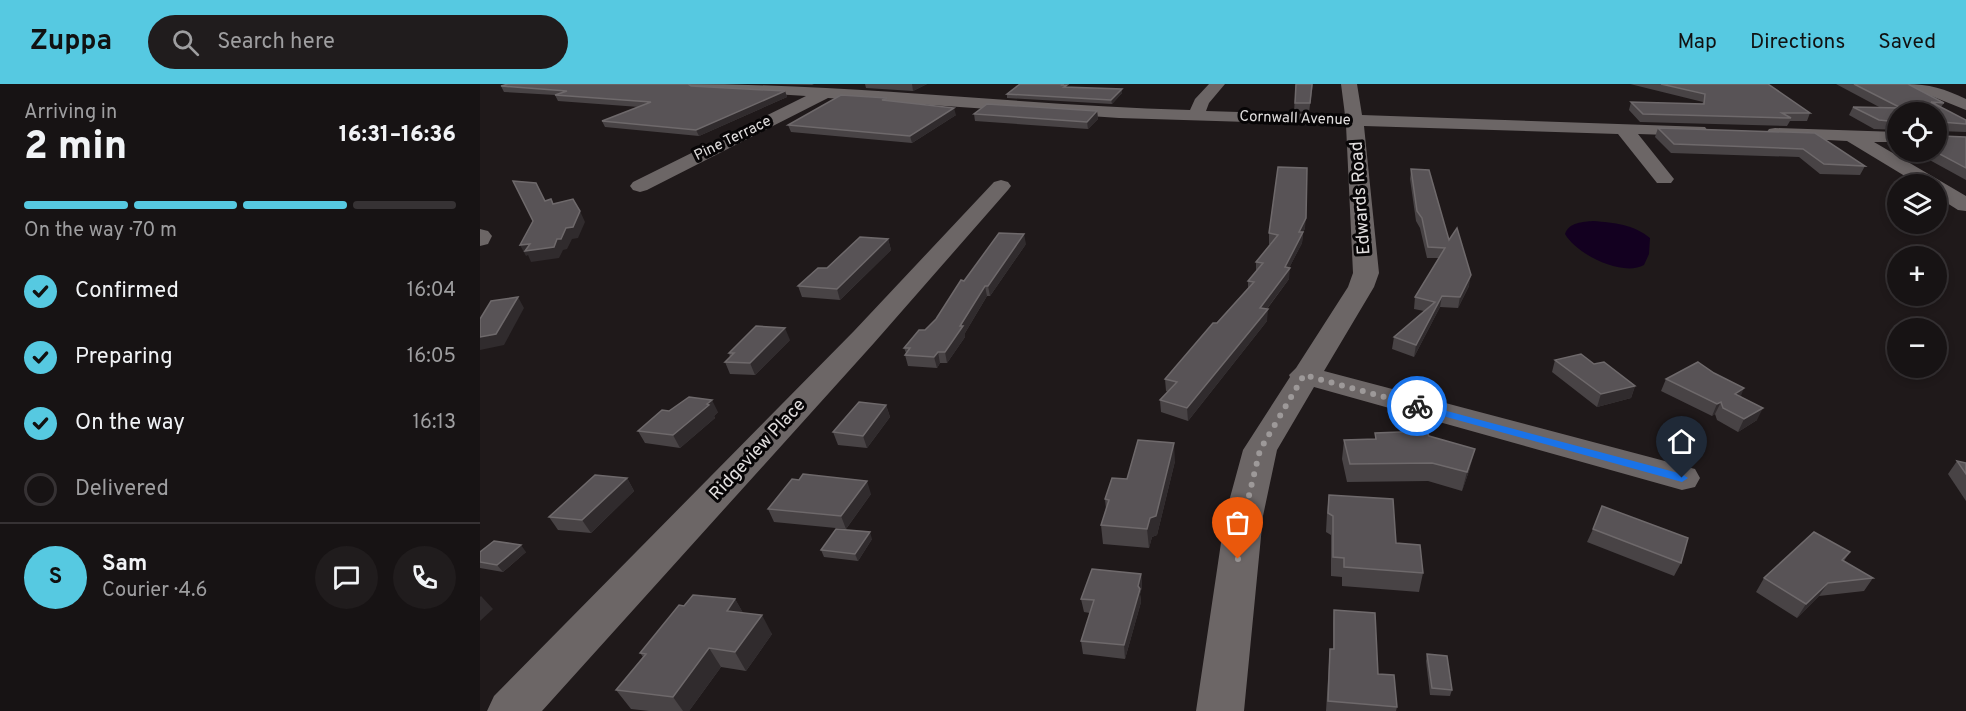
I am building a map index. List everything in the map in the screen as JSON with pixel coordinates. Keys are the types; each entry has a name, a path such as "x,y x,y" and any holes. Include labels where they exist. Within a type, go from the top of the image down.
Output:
{"street":[{"name":"Cornwall Avenue","path":"693,84 1088,111 1711,131"},
{"path":"933,100 962,84"},
{"path":"1197,116 1201,102 1217,84"},
{"name":"Edwards Road","path":"1220,711 1244,516 1260,450 1304,375 1361,287 1366,273 1366,252 1349,84"},
{"path":"1914,84 1966,105"},
{"name":"Pine Terrace","path":"640,186 826,93"},
{"path":"1623,128 1664,179"},
{"path":"1757,133 1887,137"},
{"path":"1850,136 1915,174"},
{"name":"Ridgeview Place","path":"511,711 864,337 1001,186"},
{"path":"1947,194 1966,205"},
{"path":"1304,375 1682,478"}],"shaded area":[{"path":"1593,221 1630,227 1650,238 1649,254 1644,265 1624,268 1601,262 1579,249 1565,234 1573,225"}],"building":[{"path":"508,84 688,84 785,91 696,130 602,121 651,102 555,95 567,91 501,86"},
{"path":"1020,84 1063,84 1067,85 1064,87 1122,89 1111,100 1007,94"},
{"path":"1296,84 1312,84 1310,103 1295,103"},
{"path":"1661,84 1768,84 1810,113 1782,113 1791,118 1643,114 1631,102 1704,104 1705,94"},
{"path":"1854,84 1908,84 1942,102 1931,102 1889,102"},
{"path":"841,95 887,98 882,100 954,108 910,136 788,125"},
{"path":"987,104 1097,111 1087,122 974,114"},
{"path":"1853,107 1887,108 1887,121 1879,120"},
{"path":"1947,110 1966,120 1966,124 1947,122"},
{"path":"1658,128 1815,133 1865,166 1824,164 1803,149 1674,144"},
{"path":"1947,136 1966,137 1966,168 1947,158"},
{"path":"1278,167 1307,168 1306,218 1299,232 1303,232 1285,267 1290,268 1260,308 1268,309 1187,408 1160,400 1177,382 1165,379 1213,323 1217,323 1254,282 1248,281 1263,263 1256,262 1278,235 1269,233"},
{"path":"1411,169 1429,170 1449,240 1457,228 1471,275 1460,297 1442,296 1416,345 1394,337 1435,302 1415,297 1445,248 1428,247 1422,218 1417,211"},
{"path":"513,181 536,183 545,201 551,199 553,204 573,199 580,211 573,227 566,228 554,247 525,251 530,244 520,245 533,221"},
{"path":"999,233 1024,234 988,286 985,286 960,326 963,326 945,352 938,352 934,357 905,355 910,348 904,348 919,330 925,330 936,319 961,280 964,281"},
{"path":"860,237 888,239 837,289 798,286 818,268 827,268"},
{"path":"518,297 496,334 480,337 480,319 491,301"},
{"path":"756,326 785,328 750,363 725,362 734,353 729,353"},
{"path":"1581,354 1594,364 1604,362 1635,386 1601,394 1555,360"},
{"path":"1698,362 1744,388 1735,394 1763,408 1744,419 1723,408 1721,402 1717,404 1666,379"},
{"path":"689,397 712,400 673,435 638,431 662,410 669,411"},
{"path":"859,402 886,405 863,436 833,432"},
{"path":"1426,431 1429,436 1475,449 1467,472 1432,463 1350,464 1344,440 1376,439 1375,433"},
{"path":"1138,440 1174,443 1156,516 1150,518 1147,529 1101,525 1109,500 1105,499 1112,478 1127,479"},
{"path":"1957,461 1966,463 1966,474"},
{"path":"803,474 867,481 841,516 768,509 792,479 799,480"},
{"path":"595,475 627,478 582,520 549,517"},
{"path":"1329,495 1393,499 1396,543 1420,545 1423,573 1344,567 1344,558 1333,557 1333,516 1328,513"},
{"path":"1602,506 1688,538 1681,563 1593,529"},
{"path":"836,529 870,532 855,554 821,550"},
{"path":"1814,532 1850,552 1842,560 1873,578 1828,583 1806,604 1764,578"},
{"path":"494,541 521,545 497,565 480,562 480,552"},
{"path":"1092,569 1141,574 1138,586 1140,589 1124,645 1081,641 1094,600 1081,599"},
{"path":"693,595 735,599 727,611 762,615 735,652 709,648 673,697 616,690 646,654 640,653 679,605 684,606"},
{"path":"1334,610 1375,613 1378,674 1394,675 1397,707 1328,701 1330,649 1334,649"},
{"path":"1427,654 1447,656 1452,690 1432,688"}],"way so far":[{"path":"1238,559 1244,516 1260,450 1304,375 1417,406"}],"route":[{"path":"1417,406 1682,478"}]}
